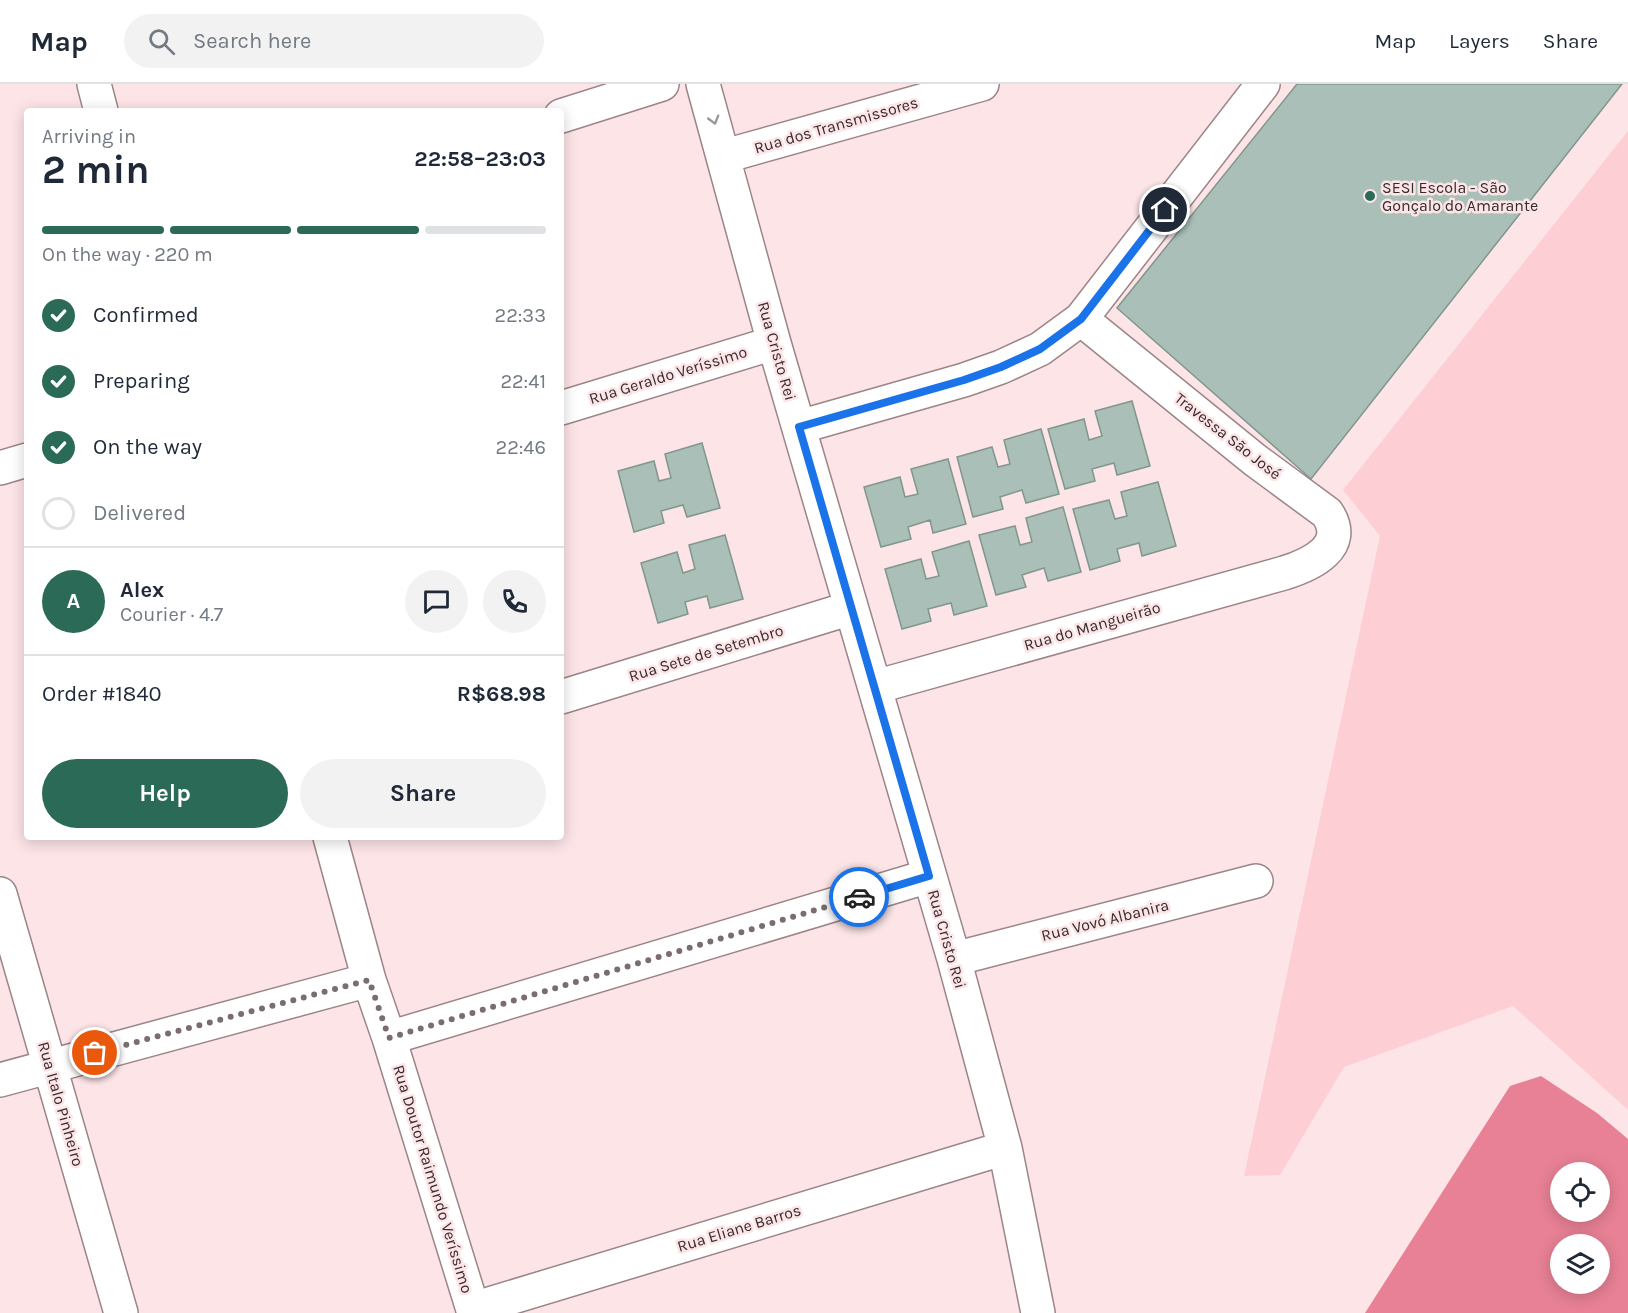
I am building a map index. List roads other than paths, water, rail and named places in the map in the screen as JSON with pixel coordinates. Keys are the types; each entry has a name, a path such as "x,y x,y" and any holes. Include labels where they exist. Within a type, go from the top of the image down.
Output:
{"street":[{"path":"94,84 100,108"},
{"path":"564,115 662,84"},
{"name":"Rua Cristo Rei","path":"704,84 774,343 954,959 1005,1148 1038,1313"},
{"name":"Rua dos Transmissores","path":"724,156 982,84"},
{"path":"799,427 964,380 1001,367 1040,349 1081,319 1263,84"},
{"name":"Travessa São José","path":"1081,319 1255,460 1328,513 1333,525 1331,544 1326,552 1309,563"},
{"name":"Rua Geraldo Veríssimo","path":"564,407 774,343"},
{"path":"0,468 24,461"},
{"name":"Rua do Mangueirão","path":"874,687 1284,573 1309,563"},
{"name":"Rua Sete de Setembro","path":"564,696 851,608"},
{"name":"Rua Doutor Raimundo Veríssimo","path":"331,840 369,980 473,1311"},
{"path":"389,1038 929,876"},
{"name":"Rua Vovó Albanira","path":"954,959 1256,881"},
{"name":"Rua Italo Pinheiro","path":"0,894 121,1313"},
{"path":"0,1080 369,980"},
{"name":"Rua Eliane Barros","path":"473,1311 1005,1148"}],"place":[{"name":"SESI Escola - São Gonçalo do Amarante","path":"1370,196"}]}
